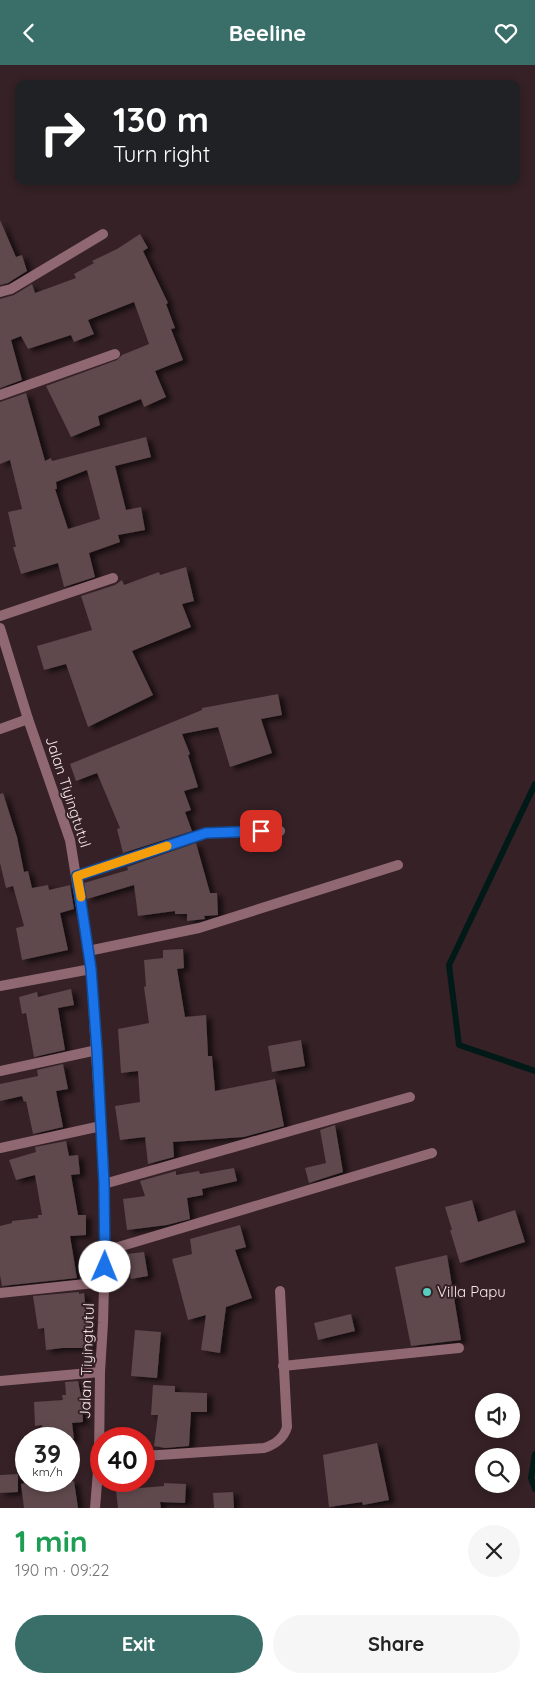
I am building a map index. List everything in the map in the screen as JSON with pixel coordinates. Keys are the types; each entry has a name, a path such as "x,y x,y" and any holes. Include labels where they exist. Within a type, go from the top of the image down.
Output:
{"street":[{"path":"0,292 11,289 103,234"},
{"path":"0,395 115,354"},
{"path":"0,616 113,578"},
{"name":"Jalan Tiyingtutul","path":"0,629 3,650 70,840 91,969 104,1183 105,1251 100,1372 100,1427"},
{"path":"0,729 28,719"},
{"path":"77,876 206,833 280,831"},
{"path":"88,951 199,928 398,865"},
{"path":"0,986 91,969"},
{"path":"0,1071 97,1050"},
{"path":"104,1183 410,1097"},
{"path":"0,1148 101,1126"},
{"path":"105,1251 432,1153"},
{"path":"0,1293 104,1282"},
{"path":"155,1455 264,1448 281,1437 287,1427 280,1291"},
{"path":"283,1366 459,1348"},
{"path":"0,1381 100,1372"},
{"name":"Jalan Tiyingtutul","path":"95,1508 97,1492"}],"building":[{"path":"0,220 16,257 22,255 27,271 8,283 0,285"},
{"path":"140,234 148,248 143,251 168,303 166,304 175,328 171,329 183,360 155,371 166,397 144,407 141,399 98,416 100,425 71,437 46,386 117,360 122,355 149,344 134,302 88,320 94,334 74,342 71,335 28,349 21,336 11,340 22,380 0,388 0,299 14,295 32,284 35,293 76,278 74,274 94,263 92,261 117,249"},
{"path":"26,393 45,461 51,458 52,461 146,437 151,457 115,466 126,510 141,507 145,530 118,535 120,542 89,553 95,577 64,587 58,563 21,574 13,547 16,547 8,512 22,509 10,460 0,464 0,402","holes":["87,470 100,519 68,529 55,489 57,489 56,482"]},
{"path":"186,567 194,601 182,604 191,627 132,651 153,695 88,727 66,664 44,670 37,646 92,630 81,596 115,585 122,580 124,585 159,572 160,575"},
{"path":"278,694 282,715 261,719 272,753 230,767 218,727 182,734 190,754 188,755 198,787 184,791 191,810 185,812 192,831 123,853 117,829 120,828 97,773 76,781 70,764 202,710 202,708"},
{"path":"3,793 17,837 24,872 28,871 32,888 48,885 49,890 70,885 74,909 60,913 68,950 22,960 16,928 24,926 13,886 6,888 0,863 0,794"},
{"path":"196,843 210,893 217,893 218,915 204,916 205,919 187,921 187,914 175,914 175,911 138,916 134,885 87,899 84,883 128,870 127,867"},
{"path":"183,949 184,968 177,969 185,1017 206,1015 208,1056 212,1056 215,1091 275,1079 284,1126 244,1137 173,1142 174,1157 148,1164 145,1137 120,1140 115,1106 140,1102 138,1071 121,1073 118,1029 149,1023 144,987 146,986 144,960 163,958 163,950"},
{"path":"71,989 74,1005 58,1008 65,1050 34,1057 26,1013 22,1014 19,997 37,992 38,997"},
{"path":"301,1040 305,1066 272,1072 268,1046"},
{"path":"63,1064 68,1089 56,1091 63,1127 33,1134 26,1101 24,1102 22,1096 0,1101 0,1084 38,1076 37,1070"},
{"path":"335,1125 343,1172 309,1183 305,1168 326,1163 320,1130"},
{"path":"66,1141 69,1156 78,1155 80,1174 71,1175 78,1215 86,1215 86,1235 70,1236 77,1278 2,1286 0,1275 0,1226 12,1223 12,1221 38,1218 38,1215 42,1215 35,1175 16,1180 9,1160 36,1152 35,1147"},
{"path":"234,1168 237,1181 202,1189 203,1195 187,1198 190,1219 167,1225 127,1230 123,1199 145,1196 140,1181 176,1171 176,1175 199,1171 200,1174"},
{"path":"472,1200 478,1222 515,1210 525,1242 460,1263 445,1207"},
{"path":"240,1225 246,1247 235,1250 252,1298 226,1307 220,1353 201,1350 206,1315 188,1320 172,1259 192,1254 190,1239"},
{"path":"144,1252 148,1276 131,1279 127,1254"},
{"name":"Villa Papu","path":"447,1255 461,1340 411,1346 395,1267"},
{"path":"79,1292 79,1294 84,1293 87,1320 89,1320 89,1348 46,1350 44,1328 38,1329 33,1296"},
{"path":"351,1314 355,1331 318,1340 314,1323"},
{"path":"135,1330 161,1332 157,1378 131,1376"},
{"path":"78,1381 82,1401 83,1422 72,1423 72,1427 35,1426 34,1402 63,1400 62,1395 66,1395 65,1382"},
{"path":"153,1385 175,1386 175,1392 207,1393 207,1412 191,1412 189,1446 165,1448 155,1446 158,1415 151,1415"},
{"path":"377,1443 389,1500 363,1505 362,1502 329,1507 323,1455"},
{"path":"15,1474 15,1492 18,1492 0,1493 0,1475"},
{"path":"164,1483 186,1484 185,1503 160,1502 161,1508 118,1508 116,1492 155,1492 155,1487 164,1486"},
{"path":"22,1492 76,1492 78,1508 24,1508"},
{"path":"233,1492 234,1508 214,1508 213,1493"}],"waterway":[{"path":"535,784 449,965 459,1045 535,1071"},
{"path":"535,1454 531,1478 535,1489"}],"slow traffic":[{"path":"81,897 77,876 167,846"}],"place":[{"name":"Villa Papu","path":"427,1292"}],"route":[{"path":"105,1267 104,1183 97,1050 91,969 77,876 206,833 261,831"}]}
